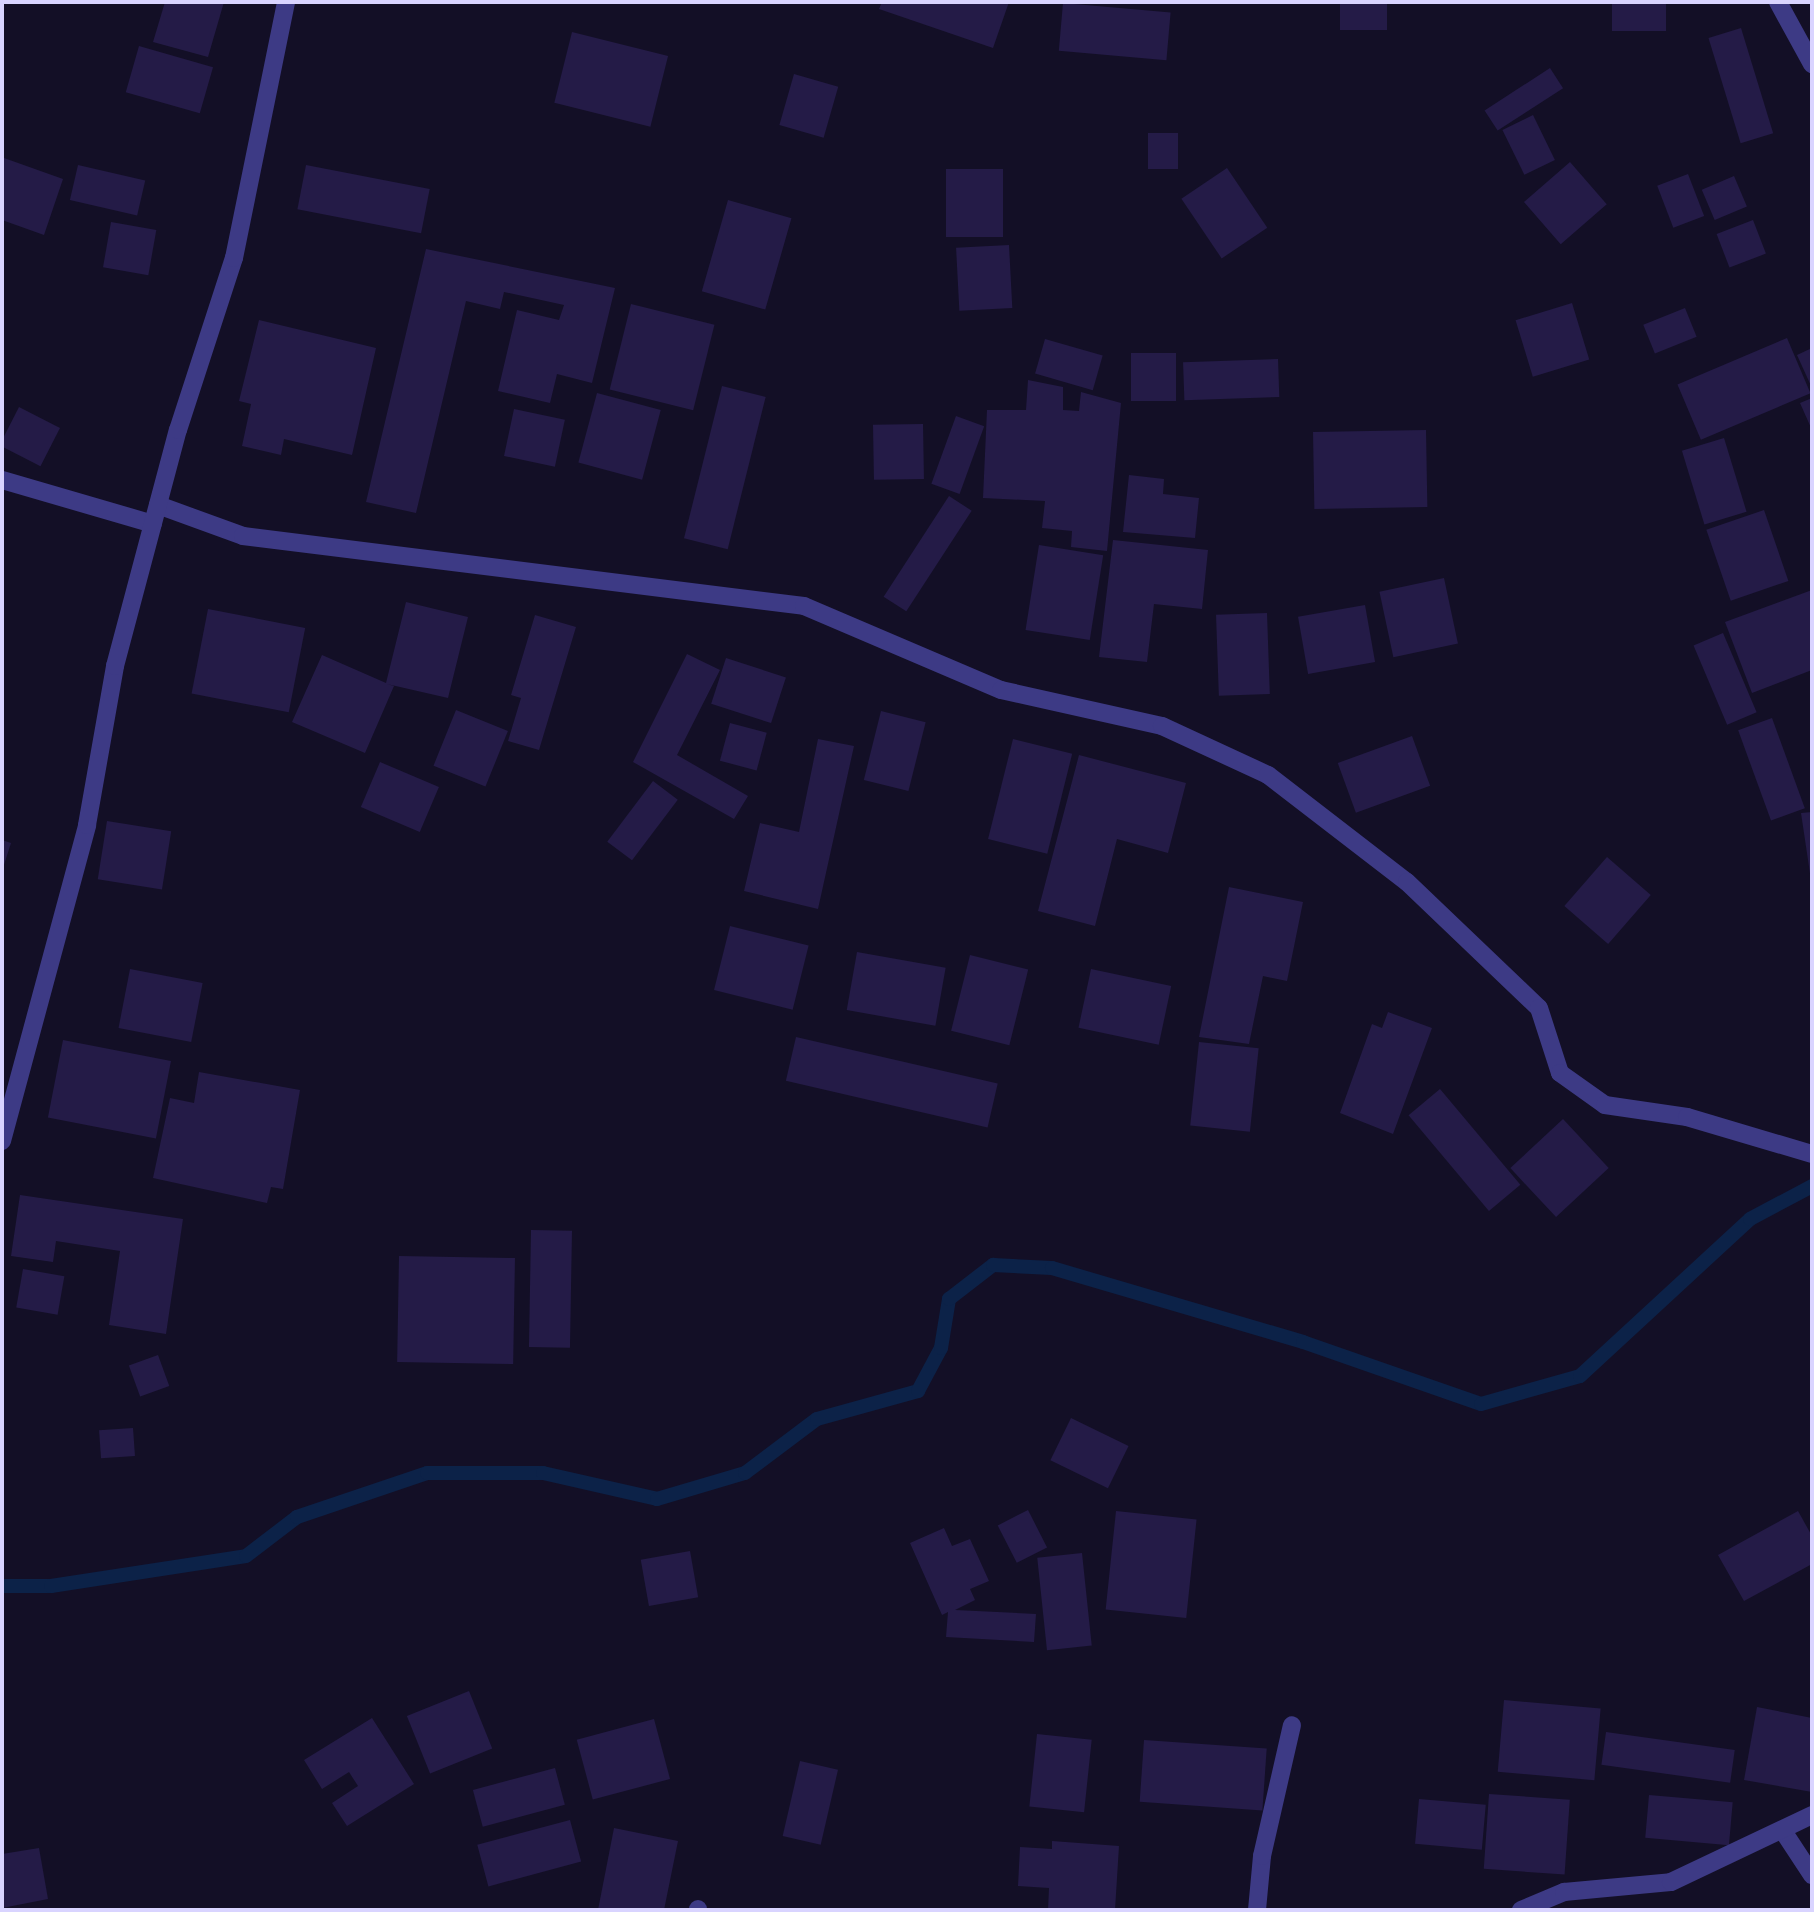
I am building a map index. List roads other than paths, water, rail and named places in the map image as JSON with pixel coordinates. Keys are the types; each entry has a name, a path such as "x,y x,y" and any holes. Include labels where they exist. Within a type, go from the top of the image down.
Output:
{"street":[{"path":"2,1141 87,825 115,666 158,505 234,258 286,2"},
{"path":"1778,2 1812,64"},
{"path":"2,480 153,524"},
{"path":"158,505 243,536 804,606 1001,690 1162,726 1268,775 1407,882 1539,1007 1560,1073 1605,1105 1687,1117 1812,1154"},
{"path":"1257,1910 1262,1856 1292,1725"},
{"path":"1521,1910 1564,1892 1671,1882 1812,1815"},
{"path":"1783,1831 1812,1875"}],"waterway":[{"path":"2,1586 51,1586 246,1556 297,1517 427,1473 543,1473 657,1499 745,1473 817,1419 918,1391 941,1348 949,1299 993,1265 1052,1268 1303,1342 1481,1404 1580,1376 1750,1219 1812,1186"}]}
